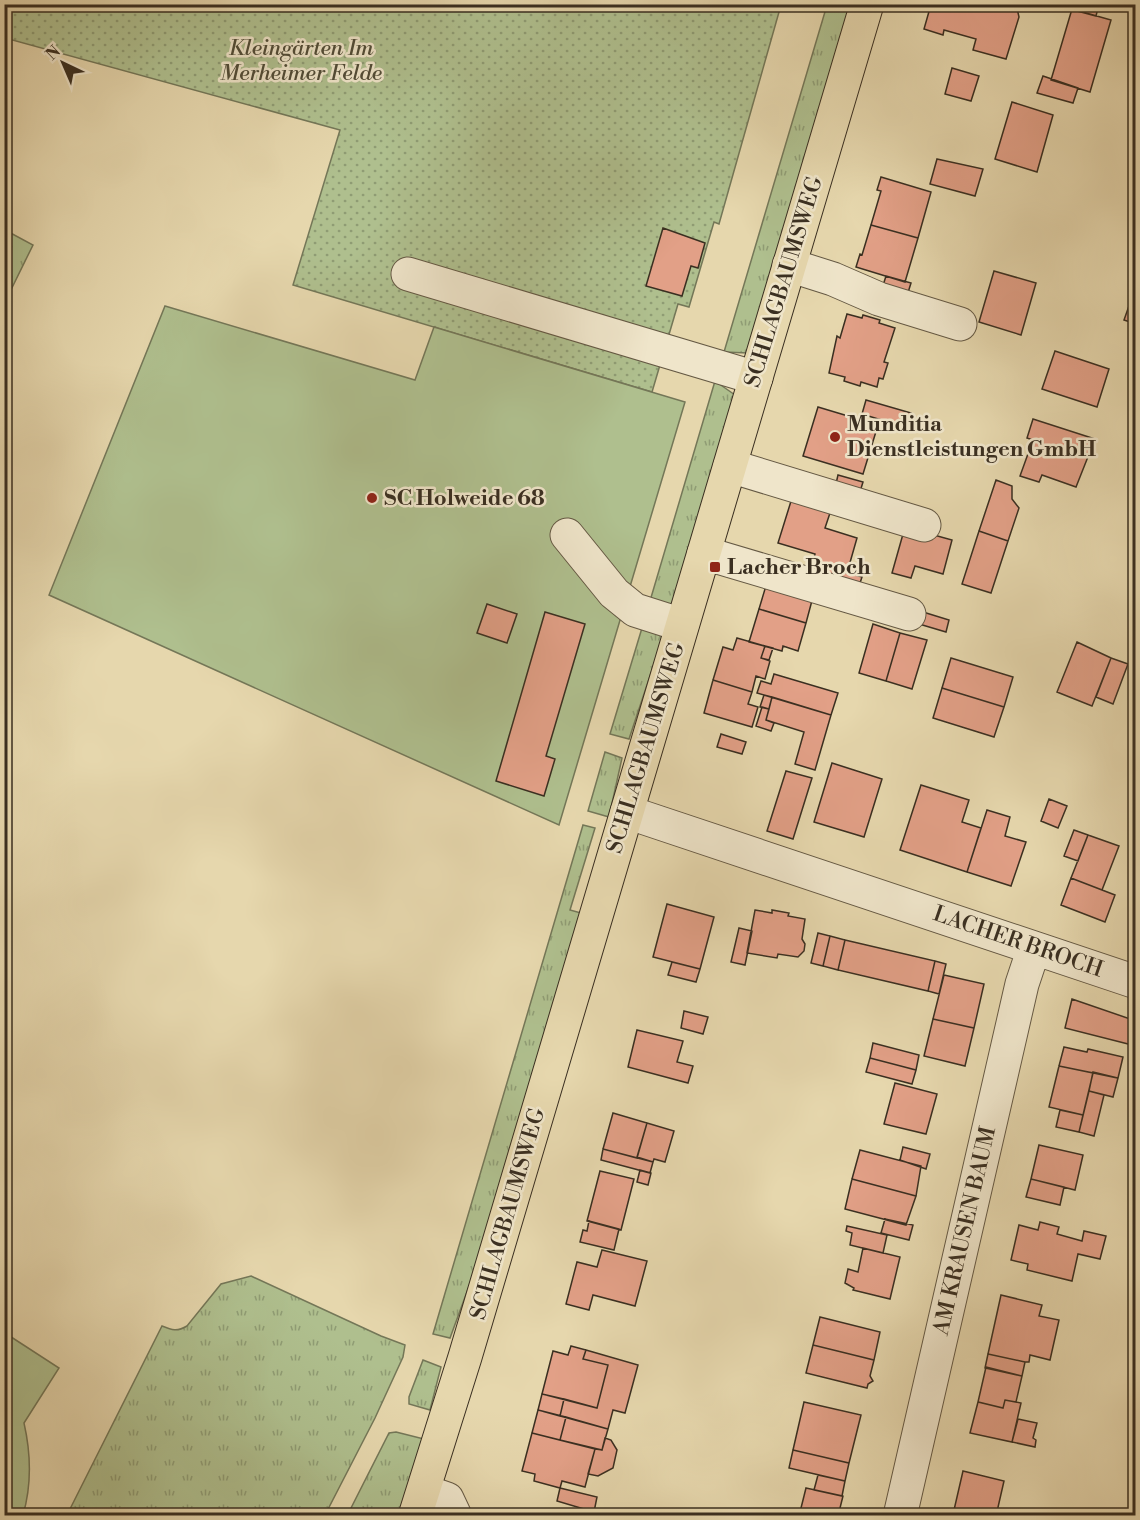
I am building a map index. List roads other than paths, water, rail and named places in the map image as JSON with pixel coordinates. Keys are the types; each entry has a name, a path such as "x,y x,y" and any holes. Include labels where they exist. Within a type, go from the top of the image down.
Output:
{"main road":[{"name":"SCHLAGBAUMSWEG","path":"420,1503 867,4"}],"street":[{"path":"789,265 832,279 879,299 960,324"},
{"path":"408,274 756,378"},
{"path":"730,466 924,525"},
{"path":"567,535 614,593 635,610 682,625"},
{"path":"704,553 909,614"},
{"name":"LACHER BROCH","path":"627,812 1136,982"},
{"name":"AM KRAUSEN BAUM","path":"900,1515 1023,984 1034,948"},
{"name":"SCHLAGBAUMSWEG","path":"420,1503 447,1499 455,1515"}],"place":[{"name":"Munditia Dienstleistungen GmbH","path":"835,437"},
{"name":"SC Holweide 68","path":"372,498"},
{"name":"Lacher Broch","path":"715,567"}],"park label":[{"name":"Kleingärten Im Merheimer Felde","path":"301,60"}]}
